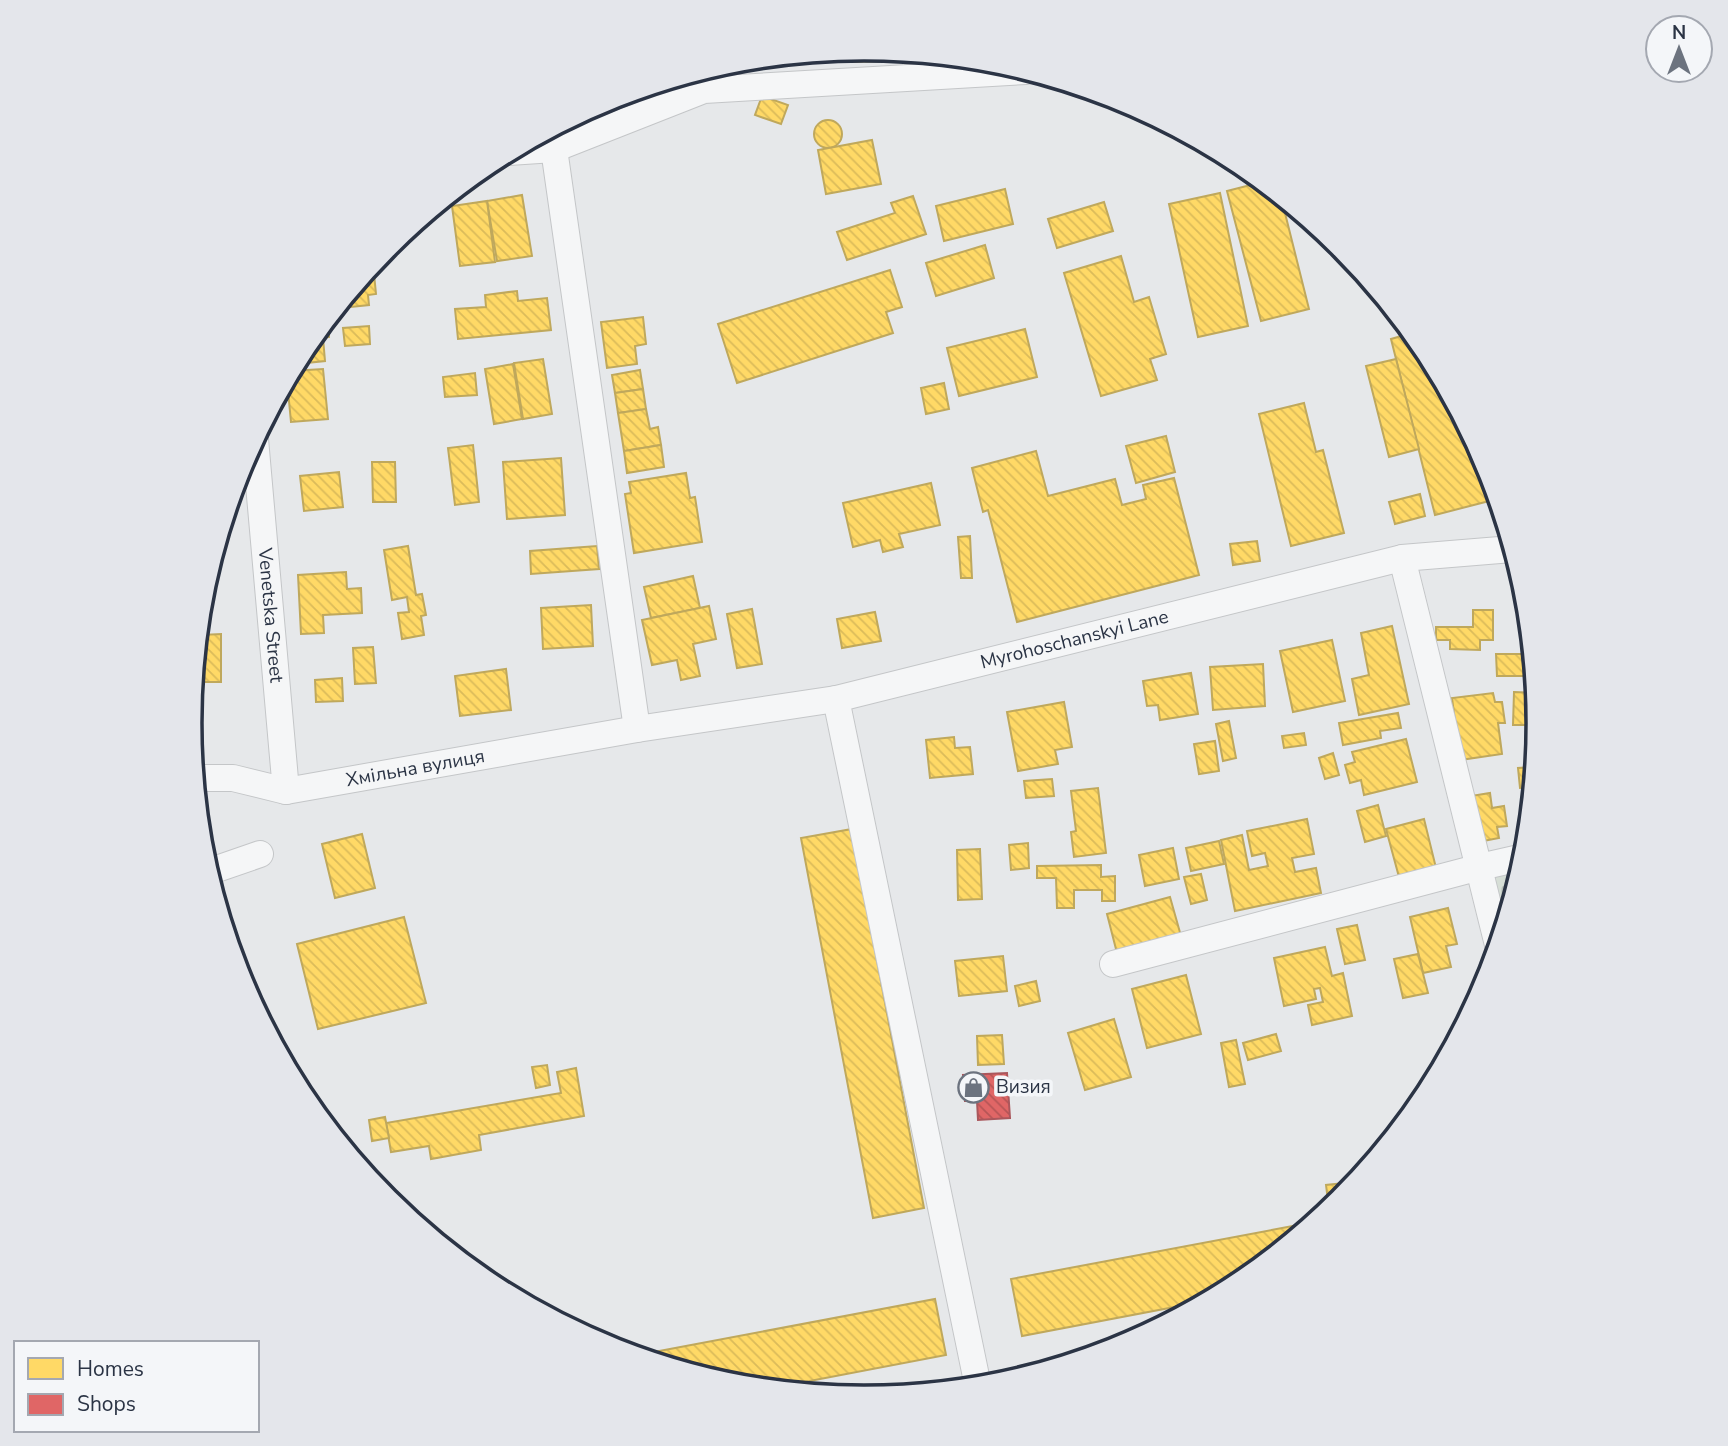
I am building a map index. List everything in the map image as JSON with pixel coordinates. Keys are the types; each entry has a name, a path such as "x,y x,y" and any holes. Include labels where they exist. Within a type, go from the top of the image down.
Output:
{"street":[{"path":"532,150 554,149 705,90 988,73"},
{"path":"554,149 636,729"},
{"name":"Venetska Street","path":"257,461 286,791"},
{"name":"Myrohoschanskyi Lane","path":"636,729 836,699 1402,558 1502,550"},
{"path":"1402,558 1494,926"},
{"path":"836,699 976,1375"},
{"name":"Хмільна вулиця","path":"205,778 233,778 286,791 636,729"},
{"path":"219,868 260,854"},
{"path":"1113,964 1511,860"}],"green space":[{"path":"1508,874 1499,908 1492,877"}],"building: Homes":[{"path":"762,96 788,105 781,124 755,115"},
{"path":"828,120 838,124 842,134 838,144 828,148 818,144 814,134 818,124"},
{"path":"872,140 881,184 826,194 818,150"},
{"path":"1249,185 1285,213 1309,309 1261,321 1227,191"},
{"path":"1005,189 1013,224 944,241 936,206"},
{"path":"1220,193 1248,326 1198,337 1169,204"},
{"path":"522,195 532,256 497,261 487,201"},
{"path":"913,196 926,234 847,260 837,232 895,213 891,203"},
{"path":"487,201 495,262 460,266 452,206"},
{"path":"1104,202 1113,231 1057,248 1048,219"},
{"path":"985,245 994,278 936,296 926,263"},
{"path":"1121,256 1134,302 1149,297 1166,354 1150,359 1157,380 1101,396 1064,273"},
{"path":"890,270 902,307 886,312 893,333 737,383 718,324"},
{"path":"374,278 376,294 368,295 369,305 351,307"},
{"path":"517,291 518,301 547,298 551,330 458,339 455,309 486,307 485,295"},
{"path":"643,317 646,344 635,346 637,364 607,368 601,322"},
{"path":"369,326 370,344 345,346 343,328"},
{"path":"1025,329 1037,377 959,396 947,348"},
{"path":"1401,336 1437,392 1458,430 1488,501 1435,515 1391,339"},
{"path":"323,342 325,361 309,363"},
{"path":"543,359 552,414 523,419 514,363"},
{"path":"1396,359 1419,449 1389,457 1366,366"},
{"path":"513,364 522,419 494,424 485,369"},
{"path":"323,369 328,419 291,422 289,396 305,370"},
{"path":"640,370 643,389 615,393 612,375"},
{"path":"475,373 477,395 445,397 443,377"},
{"path":"944,383 949,409 926,414 921,388"},
{"path":"643,389 646,409 618,413 615,393"},
{"path":"1304,403 1316,452 1323,450 1344,533 1291,546 1259,414"},
{"path":"646,409 650,429 658,427 661,445 624,451 618,413"},
{"path":"1166,436 1175,472 1136,483 1126,446"},
{"path":"473,445 479,502 455,505 448,448"},
{"path":"661,445 664,467 627,473 624,451"},
{"path":"1036,451 1048,496 1115,479 1122,505 1146,499 1143,485 1174,478 1199,575 1017,622 988,510 983,512 972,468"},
{"path":"561,458 565,515 507,519 503,462"},
{"path":"372,462 395,462 396,502 373,502"},
{"path":"339,472 343,507 304,511 300,476"},
{"path":"686,473 690,498 695,497 702,542 634,553 625,494 631,493 629,482"},
{"path":"931,483 940,525 899,534 903,547 883,552 880,540 853,547 843,503"},
{"path":"1420,494 1425,516 1395,524 1389,502"},
{"path":"970,536 972,578 961,578 958,537"},
{"path":"1257,541 1260,561 1233,565 1230,544"},
{"path":"408,546 416,595 422,594 426,615 421,616 424,635 402,639 398,613 409,612 407,597 392,600 384,550"},
{"path":"597,546 599,569 531,574 530,551"},
{"path":"346,572 347,589 361,588 362,613 323,615 324,633 301,634 298,575"},
{"path":"693,576 700,608 651,618 644,587"},
{"path":"591,605 593,646 543,649 541,608"},
{"path":"709,606 716,639 693,644 700,676 681,680 677,660 652,665 642,620"},
{"path":"752,609 762,664 737,668 727,614"},
{"path":"1473,610 1493,610 1493,640 1480,640 1480,650 1450,649 1450,640 1436,640 1436,627 1473,627"},
{"path":"875,612 881,641 842,648 837,619"},
{"path":"1392,626 1409,704 1359,715 1352,679 1369,675 1361,633"},
{"path":"221,634 221,682 204,682 208,635"},
{"path":"1332,640 1345,701 1293,712 1280,651"},
{"path":"373,647 376,683 355,684 353,648"},
{"path":"1496,654 1522,654 1524,676 1497,676"},
{"path":"1263,664 1265,706 1213,710 1210,667"},
{"path":"506,669 511,710 460,716 455,676"},
{"path":"1191,673 1198,714 1160,720 1158,705 1147,706 1143,681"},
{"path":"342,678 343,701 316,702 315,680"},
{"path":"1514,692 1525,693 1526,725 1513,725"},
{"path":"1493,693 1495,702 1502,702 1505,723 1498,723 1502,754 1460,760 1452,698"},
{"path":"1064,702 1072,747 1055,750 1058,764 1018,771 1007,712"},
{"path":"1398,713 1401,728 1380,731 1381,738 1343,745 1339,723"},
{"path":"1229,721 1236,758 1223,761 1216,724"},
{"path":"1304,733 1306,745 1284,748 1282,736"},
{"path":"954,737 955,748 970,747 973,774 930,778 926,740"},
{"path":"1406,739 1417,782 1364,795 1361,780 1350,783 1345,765 1355,762 1352,752"},
{"path":"1215,741 1219,771 1199,774 1194,744"},
{"path":"1333,753 1339,775 1325,779 1319,758"},
{"path":"1518,768 1524,768 1522,788 1520,788"},
{"path":"1052,779 1054,796 1026,798 1024,781"},
{"path":"1098,788 1106,853 1074,857 1071,832 1076,831 1071,791"},
{"path":"1490,793 1492,808 1504,806 1507,826 1497,827 1499,838 1478,842 1471,796"},
{"path":"1378,805 1386,836 1365,842 1357,811"},
{"path":"1307,819 1314,854 1292,858 1295,872 1316,868 1321,893 1235,911 1221,840 1242,835 1249,870 1268,866 1265,853 1252,856 1247,831"},
{"path":"1424,819 1436,868 1399,877 1386,829"},
{"path":"852,829 924,1208 873,1218 801,838"},
{"path":"362,834 375,888 335,898 322,844"},
{"path":"1219,841 1224,864 1191,871 1186,848"},
{"path":"1028,843 1029,868 1011,870 1009,845"},
{"path":"1173,848 1179,879 1145,886 1139,855"},
{"path":"980,849 982,899 958,900 957,850"},
{"path":"1101,865 1101,877 1115,876 1115,901 1102,901 1102,890 1074,890 1074,908 1057,908 1056,878 1037,878 1037,866"},
{"path":"1201,874 1207,900 1191,904 1184,877"},
{"path":"1170,897 1181,936 1117,953 1107,914"},
{"path":"1448,908 1457,944 1446,946 1451,967 1423,973 1410,917"},
{"path":"404,917 426,1003 318,1029 297,944"},
{"path":"1357,925 1365,960 1345,964 1337,929"},
{"path":"1325,947 1332,976 1343,973 1352,1016 1312,1025 1308,1005 1323,1002 1320,988 1314,989 1316,999 1284,1006 1274,958"},
{"path":"1418,954 1428,993 1403,998 1394,959"},
{"path":"1003,956 1007,991 959,996 955,961"},
{"path":"1186,975 1201,1034 1147,1048 1132,989"},
{"path":"1036,981 1040,1001 1019,1006 1015,986"},
{"path":"1114,1019 1131,1077 1085,1090 1068,1033"},
{"path":"1276,1034 1281,1051 1248,1060 1243,1043"},
{"path":"1002,1035 1004,1064 978,1065 977,1036"},
{"path":"1236,1040 1245,1084 1229,1087 1221,1043"},
{"path":"547,1065 550,1085 536,1088 532,1067"},
{"path":"576,1068 584,1116 479,1135 481,1150 431,1159 429,1146 391,1152 386,1123 561,1093 557,1072"},
{"path":"385,1117 389,1138 372,1141 369,1120"},
{"path":"1339,1184 1327,1195 1326,1185"},
{"path":"1294,1226 1232,1273 1175,1307 1022,1336 1011,1279"},
{"path":"935,1299 946,1355 806,1382 735,1372 656,1352"}],"building: Shops":[{"path":"1007,1073 1010,1118 978,1120 977,1101 965,1101 963,1075"}],"place":[{"name":"Визия","path":"973,1087"}]}
